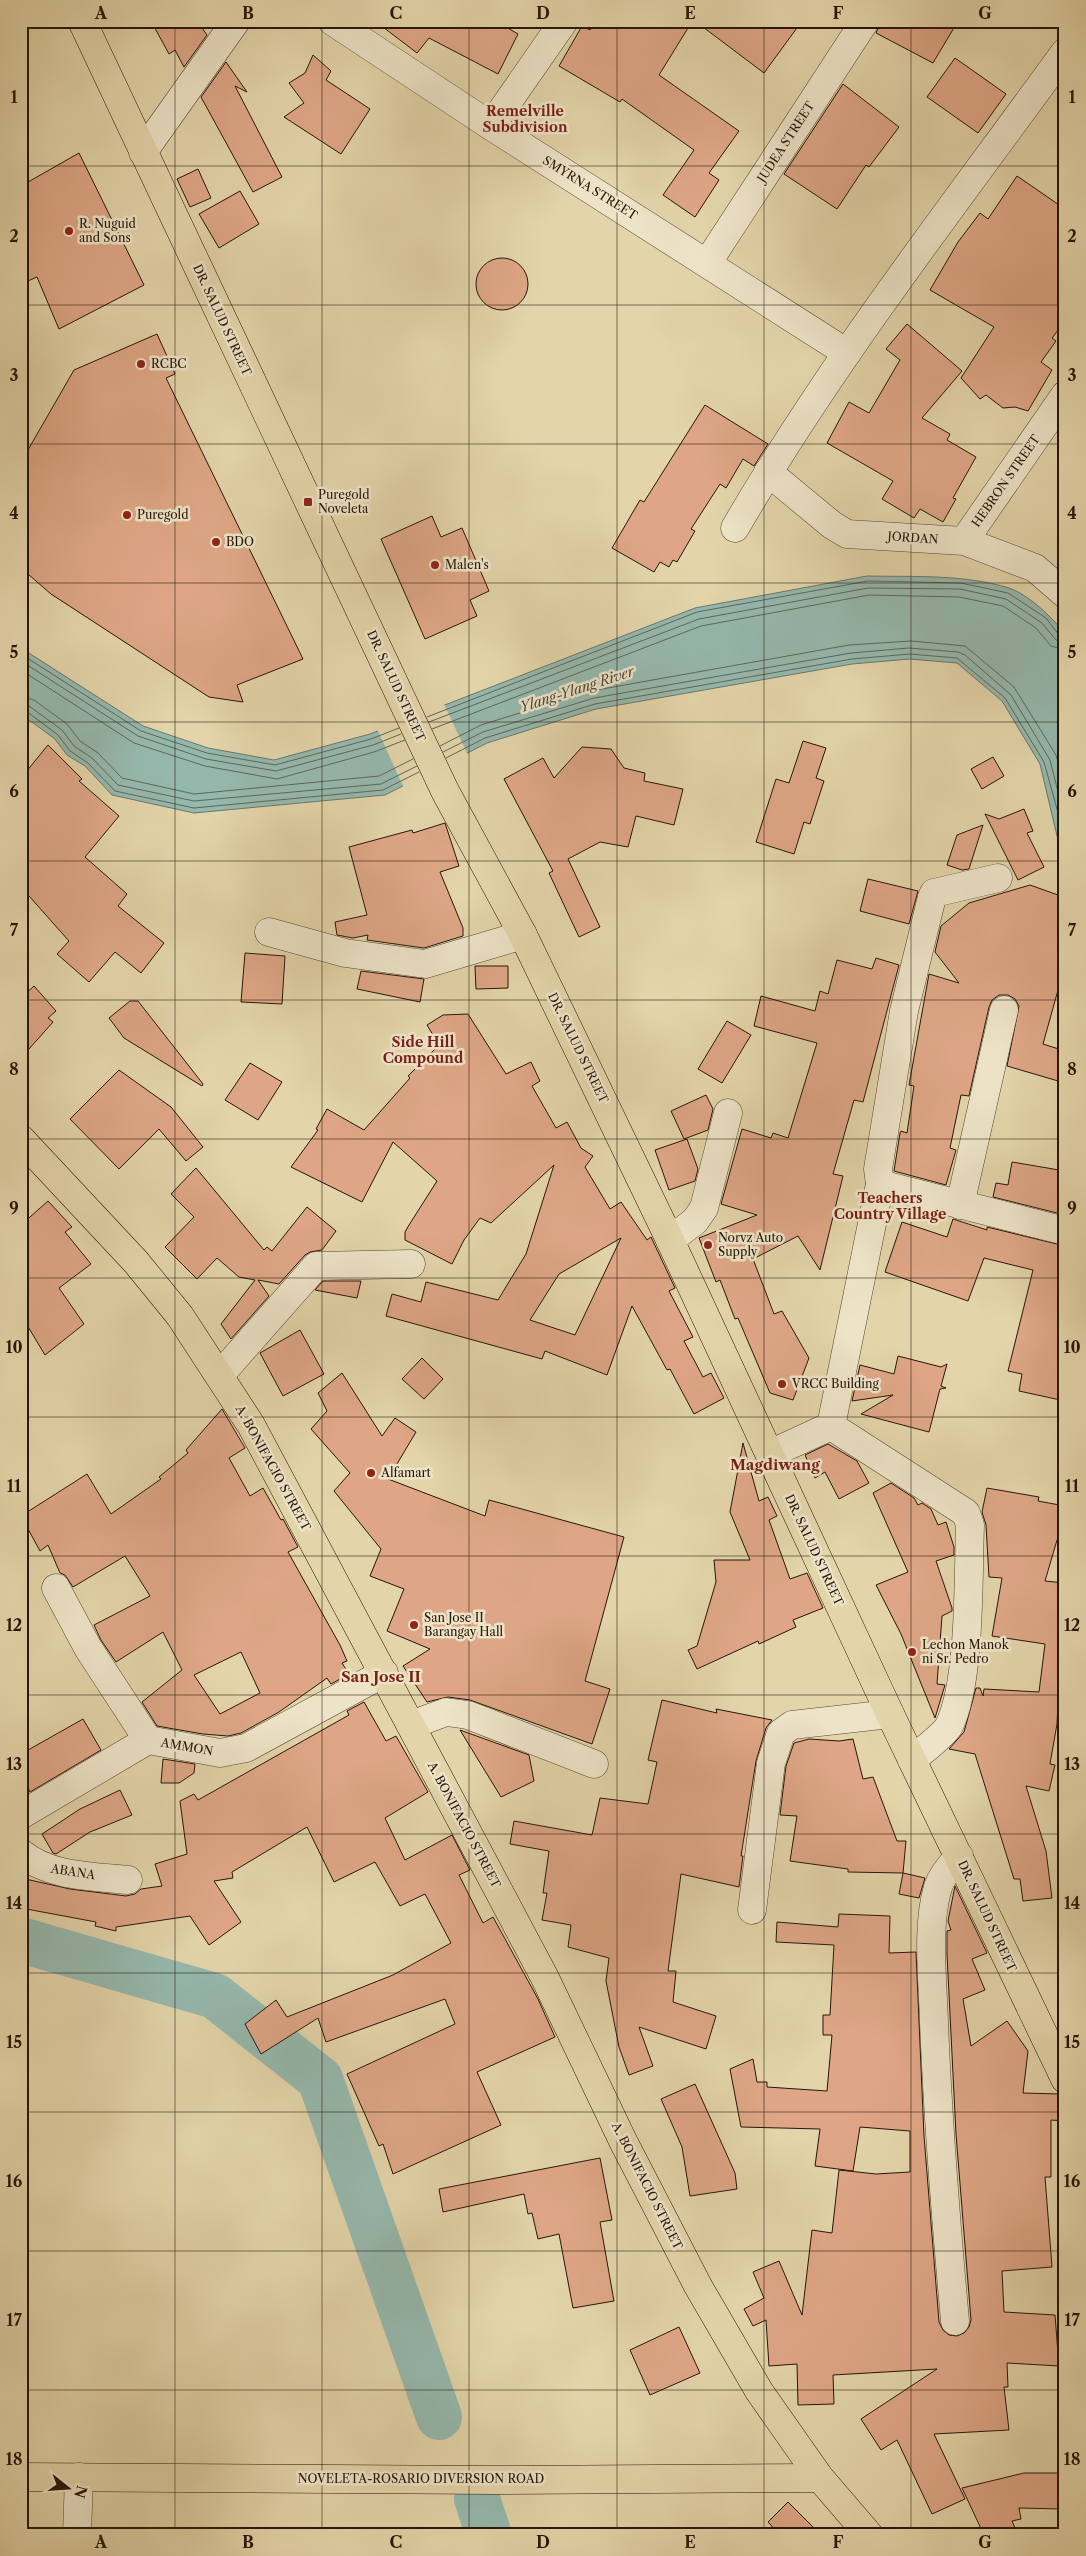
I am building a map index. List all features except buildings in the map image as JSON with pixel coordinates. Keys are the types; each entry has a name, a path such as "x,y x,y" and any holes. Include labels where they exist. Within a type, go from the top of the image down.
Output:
{"main road":[{"name":"DR. SALUD STREET","path":"82,21 386,663 445,792 523,935 670,1240 890,1714 1065,2079"},
{"name":"A. BONIFACIO STREET","path":"21,1140 136,1262 180,1316 220,1374 251,1425 545,1978 622,2141 698,2286 759,2391 820,2478 869,2535"},
{"name":"NOVELETA-ROSARIO DIVERSION ROAD","path":"21,2477 434,2480 820,2478"}],"street":[{"path":"143,152 236,21"},
{"name":"SMYRNA STREET","path":"332,21 491,126 708,262 848,353"},
{"path":"491,126 564,21"},
{"name":"JUDEA STREET","path":"708,262 865,21"},
{"path":"735,528 768,472 848,353 1065,52"},
{"name":"HEBRON STREET","path":"964,542 1065,395"},
{"name":"JORDAN","path":"768,472 832,525 847,534 964,542 1035,568 1065,594"},
{"path":"831,1426 880,1184 878,1168 904,1011 932,897 934,893 998,878"},
{"path":"269,932 345,953 426,964 523,935"},
{"path":"960,1205 1004,1010"},
{"path":"670,1240 695,1221 704,1208 728,1113"},
{"path":"880,1184 1065,1231"},
{"path":"220,1374 316,1266 410,1264"},
{"path":"770,1454 831,1426"},
{"path":"831,1426 966,1513 970,1525 964,1656 958,1696 948,1727 912,1760"},
{"path":"56,1588 88,1648 148,1740"},
{"name":"AMMON","path":"21,1815 148,1740 220,1753 246,1748 384,1673"},
{"path":"411,1725 446,1712 468,1715 594,1764"},
{"path":"752,1910 770,1763 780,1733 792,1725 890,1714"},
{"name":"ABANA","path":"21,1853 30,1861 49,1870 128,1880"},
{"path":"955,2321 937,2098 932,1970 933,1919 938,1888 943,1876 959,1856"},
{"path":"77,2535 79,2477"}],"water":[{"name":"Ylang-Ylang River","path":"867,576 956,578 1009,588 1017,591 1040,607 1065,634 1065,844 1058,840 1040,764 1002,701 957,663 910,659 852,664 596,709 487,743 385,795 194,813 112,795 85,766 67,755 55,739 21,714 21,648 143,726 208,748 274,760 370,734 695,608"},
{"path":"1065,1800 1065,1920 1058,1905 1059,1820"}],"pier":[{"path":"443,702 468,755 404,788 377,729"}],"waterway":[{"path":"21,1940 215,1996 320,2079 439,2417"},
{"path":"477,2499 489,2535"}],"place":[{"name":"R. Nuguid and Sons","path":"69,231"},
{"name":"RCBC","path":"141,364"},
{"name":"Puregold Noveleta","path":"308,502"},
{"name":"Puregold","path":"127,515"},
{"name":"BDO","path":"216,542"},
{"name":"Malen's","path":"435,565"},
{"name":"Norvz Auto Supply","path":"708,1245"},
{"name":"VRCC Building","path":"782,1384"},
{"name":"Alfamart","path":"371,1473"},
{"name":"San Jose II Barangay Hall","path":"414,1625"},
{"name":"Lechon Manok ni Sr. Pedro","path":"912,1652"}],"district":[{"name":"Remelville Subdivision","path":"525,120"},
{"name":"Side Hill Compound","path":"423,1050"},
{"name":"Teachers Country Village","path":"890,1206"},
{"name":"Magdiwang","path":"775,1465"},
{"name":"San Jose II","path":"381,1677"}]}
